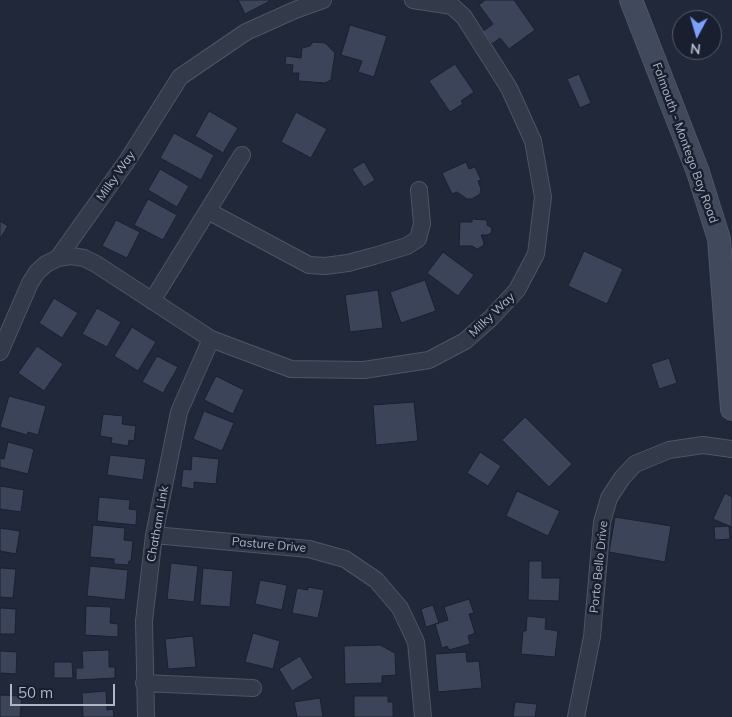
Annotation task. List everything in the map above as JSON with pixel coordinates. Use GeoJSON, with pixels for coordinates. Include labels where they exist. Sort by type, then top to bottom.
{"type":"FeatureCollection","features":[{"type":"Feature","properties":{"kind":"main road","name":"Falmouth - Montego Bay Road"},"geometry":{"type":"LineString","coordinates":[[632,0],[698,172],[719,239],[732,409]]}},
{"type":"Feature","properties":{"kind":"street","name":"Milky Way"},"geometry":{"type":"LineString","coordinates":[[58,258],[127,161],[180,77],[246,32],[295,10],[323,0]]}},
{"type":"Feature","properties":{"kind":"street","name":"Milky Way"},"geometry":{"type":"LineString","coordinates":[[0,352],[36,272],[58,258],[71,256],[84,258],[96,264],[211,339],[291,369],[364,370],[429,360],[466,341],[518,290],[536,254],[543,197],[533,141],[509,88],[464,17],[453,3],[413,0]]}},
{"type":"Feature","properties":{"kind":"street"},"geometry":{"type":"LineString","coordinates":[[152,301],[242,155]]}},
{"type":"Feature","properties":{"kind":"street"},"geometry":{"type":"LineString","coordinates":[[208,211],[309,265],[325,266],[348,263],[374,256],[407,246],[418,239],[422,224],[419,190]]}},
{"type":"Feature","properties":{"kind":"street","name":"Chatham Link"},"geometry":{"type":"LineString","coordinates":[[146,717],[144,621],[154,535],[179,412],[211,339]]}},
{"type":"Feature","properties":{"kind":"street","name":"Porto Bello Drive"},"geometry":{"type":"LineString","coordinates":[[576,717],[592,637],[602,522],[609,498],[622,478],[635,464],[669,450],[703,446],[732,449]]}},
{"type":"Feature","properties":{"kind":"street","name":"Pasture Drive"},"geometry":{"type":"LineString","coordinates":[[154,535],[309,549],[345,559],[376,580],[400,608],[416,642],[423,717]]}},
{"type":"Feature","properties":{"kind":"street"},"geometry":{"type":"LineString","coordinates":[[144,683],[253,688]]}},
{"type":"Feature","properties":{"kind":"building"},"geometry":{"type":"Polygon","coordinates":[[[238,0],[269,0],[270,1],[245,14],[238,0]]]}},
{"type":"Feature","properties":{"kind":"building"},"geometry":{"type":"Polygon","coordinates":[[[485,0],[514,0],[535,30],[509,49],[500,38],[492,44],[482,32],[493,24],[479,5],[485,0]]]}},
{"type":"Feature","properties":{"kind":"building"},"geometry":{"type":"Polygon","coordinates":[[[350,25],[387,36],[374,77],[358,72],[362,61],[341,55],[350,25]]]}},
{"type":"Feature","properties":{"kind":"building"},"geometry":{"type":"Polygon","coordinates":[[[313,42],[325,43],[335,53],[331,80],[325,83],[298,81],[299,73],[292,73],[293,65],[285,64],[286,56],[301,58],[302,48],[310,46],[313,42]]]}},
{"type":"Feature","properties":{"kind":"building"},"geometry":{"type":"Polygon","coordinates":[[[455,64],[474,92],[461,101],[463,104],[450,112],[429,81],[455,64]]]}},
{"type":"Feature","properties":{"kind":"building"},"geometry":{"type":"Polygon","coordinates":[[[579,74],[591,103],[580,108],[567,79],[579,74]]]}},
{"type":"Feature","properties":{"kind":"building"},"geometry":{"type":"Polygon","coordinates":[[[209,111],[238,128],[223,153],[195,136],[209,111]]]}},
{"type":"Feature","properties":{"kind":"building"},"geometry":{"type":"Polygon","coordinates":[[[296,112],[327,129],[311,158],[281,142],[296,112]]]}},
{"type":"Feature","properties":{"kind":"building"},"geometry":{"type":"Polygon","coordinates":[[[174,133],[214,155],[201,180],[160,158],[174,133]]]}},
{"type":"Feature","properties":{"kind":"building"},"geometry":{"type":"Polygon","coordinates":[[[364,162],[375,180],[364,187],[352,169],[364,162]]]}},
{"type":"Feature","properties":{"kind":"building"},"geometry":{"type":"Polygon","coordinates":[[[466,162],[469,169],[475,167],[481,180],[478,181],[481,189],[480,194],[472,199],[467,199],[457,192],[452,194],[442,173],[466,162]]]}},
{"type":"Feature","properties":{"kind":"building"},"geometry":{"type":"Polygon","coordinates":[[[160,169],[189,186],[177,207],[148,190],[160,169]]]}},
{"type":"Feature","properties":{"kind":"building"},"geometry":{"type":"Polygon","coordinates":[[[148,199],[177,215],[163,240],[134,225],[148,199]]]}},
{"type":"Feature","properties":{"kind":"building"},"geometry":{"type":"Polygon","coordinates":[[[472,219],[487,220],[487,225],[492,230],[487,235],[481,235],[484,243],[483,246],[477,249],[472,246],[459,246],[460,222],[472,222],[472,219]]]}},
{"type":"Feature","properties":{"kind":"building"},"geometry":{"type":"Polygon","coordinates":[[[116,220],[140,232],[127,258],[102,246],[116,220]]]}},
{"type":"Feature","properties":{"kind":"building"},"geometry":{"type":"Polygon","coordinates":[[[0,221],[8,226],[0,239],[0,221]]]}},
{"type":"Feature","properties":{"kind":"building"},"geometry":{"type":"Polygon","coordinates":[[[584,251],[623,269],[607,304],[568,286],[584,251]]]}},
{"type":"Feature","properties":{"kind":"building"},"geometry":{"type":"Polygon","coordinates":[[[443,252],[474,275],[458,296],[427,273],[443,252]]]}},
{"type":"Feature","properties":{"kind":"building"},"geometry":{"type":"Polygon","coordinates":[[[425,280],[436,311],[401,323],[390,292],[425,280]]]}},
{"type":"Feature","properties":{"kind":"building"},"geometry":{"type":"Polygon","coordinates":[[[378,290],[383,328],[350,332],[345,295],[378,290]]]}},
{"type":"Feature","properties":{"kind":"building"},"geometry":{"type":"Polygon","coordinates":[[[54,298],[78,313],[62,338],[39,323],[54,298]]]}},
{"type":"Feature","properties":{"kind":"building"},"geometry":{"type":"Polygon","coordinates":[[[97,308],[121,322],[107,347],[82,334],[97,308]]]}},
{"type":"Feature","properties":{"kind":"building"},"geometry":{"type":"Polygon","coordinates":[[[132,327],[156,342],[138,371],[114,356],[132,327]]]}},
{"type":"Feature","properties":{"kind":"building"},"geometry":{"type":"Polygon","coordinates":[[[37,346],[63,364],[44,391],[18,373],[37,346]]]}},
{"type":"Feature","properties":{"kind":"building"},"geometry":{"type":"Polygon","coordinates":[[[157,356],[178,367],[163,393],[142,382],[157,356]]]}},
{"type":"Feature","properties":{"kind":"building"},"geometry":{"type":"Polygon","coordinates":[[[669,358],[677,383],[659,389],[651,364],[669,358]]]}},
{"type":"Feature","properties":{"kind":"building"},"geometry":{"type":"Polygon","coordinates":[[[216,376],[244,390],[233,414],[204,400],[216,376]]]}},
{"type":"Feature","properties":{"kind":"building"},"geometry":{"type":"Polygon","coordinates":[[[9,396],[46,406],[38,435],[28,432],[27,435],[0,427],[9,396]]]}},
{"type":"Feature","properties":{"kind":"building"},"geometry":{"type":"Polygon","coordinates":[[[414,402],[418,441],[376,445],[373,405],[414,402]]]}},
{"type":"Feature","properties":{"kind":"building"},"geometry":{"type":"Polygon","coordinates":[[[204,411],[234,423],[222,451],[193,439],[204,411]]]}},
{"type":"Feature","properties":{"kind":"building"},"geometry":{"type":"Polygon","coordinates":[[[103,414],[123,416],[122,424],[136,426],[134,441],[129,440],[128,446],[111,443],[112,438],[100,436],[103,414]]]}},
{"type":"Feature","properties":{"kind":"building"},"geometry":{"type":"Polygon","coordinates":[[[525,417],[572,464],[549,487],[502,440],[525,417]]]}},
{"type":"Feature","properties":{"kind":"building"},"geometry":{"type":"Polygon","coordinates":[[[8,442],[34,449],[28,474],[0,467],[0,458],[4,459],[8,442]]]}},
{"type":"Feature","properties":{"kind":"building"},"geometry":{"type":"Polygon","coordinates":[[[480,452],[501,466],[488,486],[467,473],[480,452]]]}},
{"type":"Feature","properties":{"kind":"building"},"geometry":{"type":"Polygon","coordinates":[[[110,455],[146,459],[143,480],[107,475],[110,455]]]}},
{"type":"Feature","properties":{"kind":"building"},"geometry":{"type":"Polygon","coordinates":[[[192,456],[219,459],[216,484],[194,482],[194,489],[181,487],[183,469],[191,470],[192,456]]]}},
{"type":"Feature","properties":{"kind":"building"},"geometry":{"type":"Polygon","coordinates":[[[0,486],[24,490],[21,512],[0,509],[0,486]]]}},
{"type":"Feature","properties":{"kind":"building"},"geometry":{"type":"Polygon","coordinates":[[[517,491],[560,511],[548,536],[506,516],[517,491]]]}},
{"type":"Feature","properties":{"kind":"building"},"geometry":{"type":"Polygon","coordinates":[[[725,493],[732,497],[732,527],[713,519],[725,493]]]}},
{"type":"Feature","properties":{"kind":"building"},"geometry":{"type":"Polygon","coordinates":[[[99,497],[130,500],[129,509],[137,510],[136,525],[97,521],[99,497]]]}},
{"type":"Feature","properties":{"kind":"building"},"geometry":{"type":"Polygon","coordinates":[[[615,517],[671,526],[665,562],[609,552],[615,517]]]}},
{"type":"Feature","properties":{"kind":"building"},"geometry":{"type":"Polygon","coordinates":[[[93,525],[125,528],[124,540],[133,541],[131,561],[129,561],[128,565],[114,564],[114,559],[90,557],[93,525]]]}},
{"type":"Feature","properties":{"kind":"building"},"geometry":{"type":"Polygon","coordinates":[[[729,526],[730,539],[715,540],[714,527],[729,526]]]}},
{"type":"Feature","properties":{"kind":"building"},"geometry":{"type":"Polygon","coordinates":[[[0,528],[20,531],[16,554],[0,551],[0,528]]]}},
{"type":"Feature","properties":{"kind":"building"},"geometry":{"type":"Polygon","coordinates":[[[529,561],[542,561],[542,578],[560,578],[559,601],[528,600],[529,561]]]}},
{"type":"Feature","properties":{"kind":"building"},"geometry":{"type":"Polygon","coordinates":[[[171,563],[198,566],[194,602],[167,599],[171,563]]]}},
{"type":"Feature","properties":{"kind":"building"},"geometry":{"type":"Polygon","coordinates":[[[90,566],[128,570],[125,600],[87,596],[90,566]]]}},
{"type":"Feature","properties":{"kind":"building"},"geometry":{"type":"Polygon","coordinates":[[[0,568],[16,569],[13,598],[0,597],[0,568]]]}},
{"type":"Feature","properties":{"kind":"building"},"geometry":{"type":"Polygon","coordinates":[[[203,568],[233,571],[230,607],[200,605],[203,568]]]}},
{"type":"Feature","properties":{"kind":"building"},"geometry":{"type":"Polygon","coordinates":[[[260,580],[287,585],[282,610],[255,604],[260,580]]]}},
{"type":"Feature","properties":{"kind":"building"},"geometry":{"type":"Polygon","coordinates":[[[308,587],[324,590],[318,618],[292,613],[297,588],[308,590],[308,587]]]}},
{"type":"Feature","properties":{"kind":"building"},"geometry":{"type":"Polygon","coordinates":[[[469,599],[474,613],[469,614],[475,633],[468,636],[470,644],[449,650],[447,646],[442,648],[435,624],[448,620],[444,607],[469,599]]]}},
{"type":"Feature","properties":{"kind":"building"},"geometry":{"type":"Polygon","coordinates":[[[433,605],[439,623],[426,627],[421,609],[433,605]]]}},
{"type":"Feature","properties":{"kind":"building"},"geometry":{"type":"Polygon","coordinates":[[[86,606],[111,607],[110,623],[118,624],[118,637],[85,635],[86,606]]]}},
{"type":"Feature","properties":{"kind":"building"},"geometry":{"type":"Polygon","coordinates":[[[0,608],[16,609],[15,634],[0,634],[0,608]]]}},
{"type":"Feature","properties":{"kind":"building"},"geometry":{"type":"Polygon","coordinates":[[[527,616],[546,618],[545,629],[558,631],[555,657],[521,654],[523,631],[526,631],[527,616]]]}},
{"type":"Feature","properties":{"kind":"building"},"geometry":{"type":"Polygon","coordinates":[[[253,633],[280,641],[273,669],[245,662],[253,633]]]}},
{"type":"Feature","properties":{"kind":"building"},"geometry":{"type":"Polygon","coordinates":[[[193,636],[196,667],[168,669],[165,639],[193,636]]]}},
{"type":"Feature","properties":{"kind":"building"},"geometry":{"type":"Polygon","coordinates":[[[380,645],[395,653],[396,675],[382,676],[382,683],[345,684],[344,646],[380,645]]]}},
{"type":"Feature","properties":{"kind":"building"},"geometry":{"type":"Polygon","coordinates":[[[109,650],[109,667],[115,667],[115,678],[76,680],[76,668],[83,668],[82,651],[109,650]]]}},
{"type":"Feature","properties":{"kind":"building"},"geometry":{"type":"Polygon","coordinates":[[[0,651],[17,652],[16,674],[0,673],[0,651]]]}},
{"type":"Feature","properties":{"kind":"building"},"geometry":{"type":"Polygon","coordinates":[[[466,652],[467,662],[479,661],[482,688],[438,692],[435,654],[466,652]]]}},
{"type":"Feature","properties":{"kind":"building"},"geometry":{"type":"Polygon","coordinates":[[[300,656],[313,678],[292,691],[279,669],[300,656]]]}},
{"type":"Feature","properties":{"kind":"building"},"geometry":{"type":"Polygon","coordinates":[[[54,662],[72,662],[73,678],[54,678],[54,662]]]}},
{"type":"Feature","properties":{"kind":"building"},"geometry":{"type":"Polygon","coordinates":[[[106,691],[107,710],[113,709],[114,717],[83,717],[82,693],[106,691]]]}},
{"type":"Feature","properties":{"kind":"building"},"geometry":{"type":"Polygon","coordinates":[[[0,695],[22,696],[20,717],[0,717],[0,695]]]}},
{"type":"Feature","properties":{"kind":"building"},"geometry":{"type":"Polygon","coordinates":[[[354,696],[388,696],[388,702],[393,702],[393,717],[354,717],[354,696]]]}},
{"type":"Feature","properties":{"kind":"building"},"geometry":{"type":"Polygon","coordinates":[[[320,698],[323,717],[297,717],[294,702],[320,698]]]}},
{"type":"Feature","properties":{"kind":"building"},"geometry":{"type":"Polygon","coordinates":[[[515,702],[537,704],[535,717],[513,717],[515,702]]]}}]}
